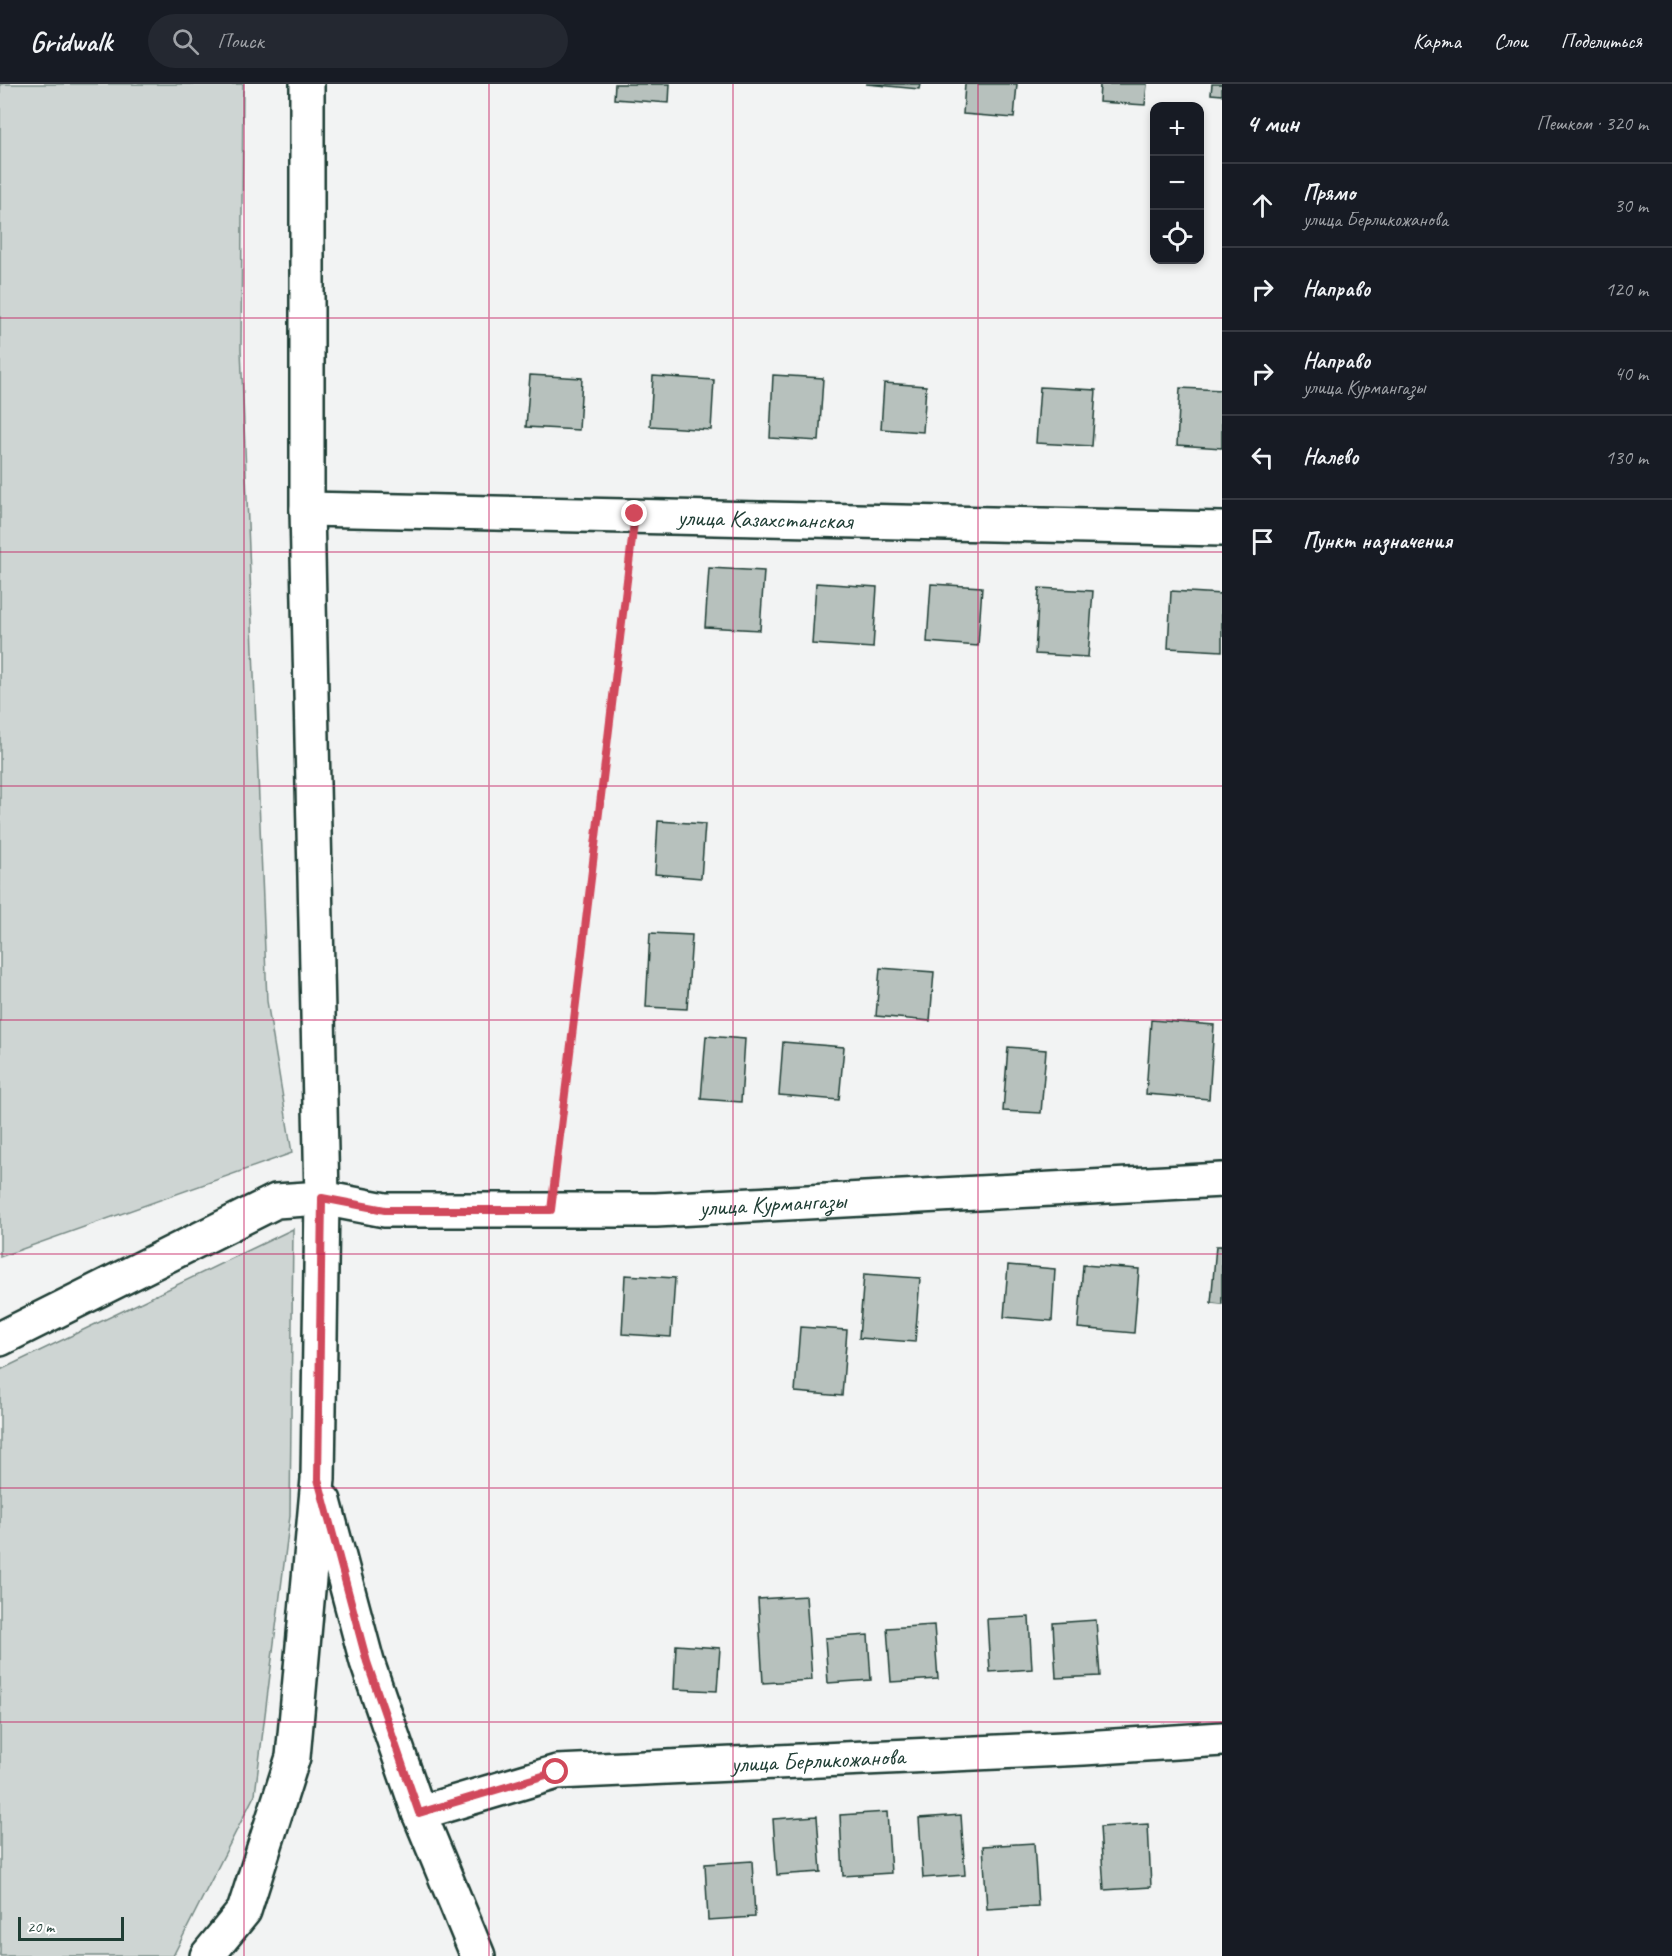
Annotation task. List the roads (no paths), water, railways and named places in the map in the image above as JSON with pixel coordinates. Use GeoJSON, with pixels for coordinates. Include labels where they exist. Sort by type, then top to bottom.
{"type":"FeatureCollection","features":[{"type":"Feature","properties":{"kind":"main road"},"geometry":{"type":"LineString","coordinates":[[207,1956],[244,1911],[293,1757],[318,1479],[322,1198],[307,509],[307,84]]}},
{"type":"Feature","properties":{"kind":"main road","name":"улица Казахстанская"},"geometry":{"type":"LineString","coordinates":[[307,509],[635,514],[1222,529]]}},
{"type":"Feature","properties":{"kind":"main road","name":"улица Курмангазы"},"geometry":{"type":"LineString","coordinates":[[0,1339],[276,1201],[322,1198],[385,1210],[656,1210],[1222,1180]]}},
{"type":"Feature","properties":{"kind":"main road"},"geometry":{"type":"LineString","coordinates":[[318,1479],[367,1662],[419,1813],[478,1956]]}},
{"type":"Feature","properties":{"kind":"main road","name":"улица Берликожанова"},"geometry":{"type":"LineString","coordinates":[[419,1813],[556,1772],[1084,1748],[1222,1739]]}}]}
